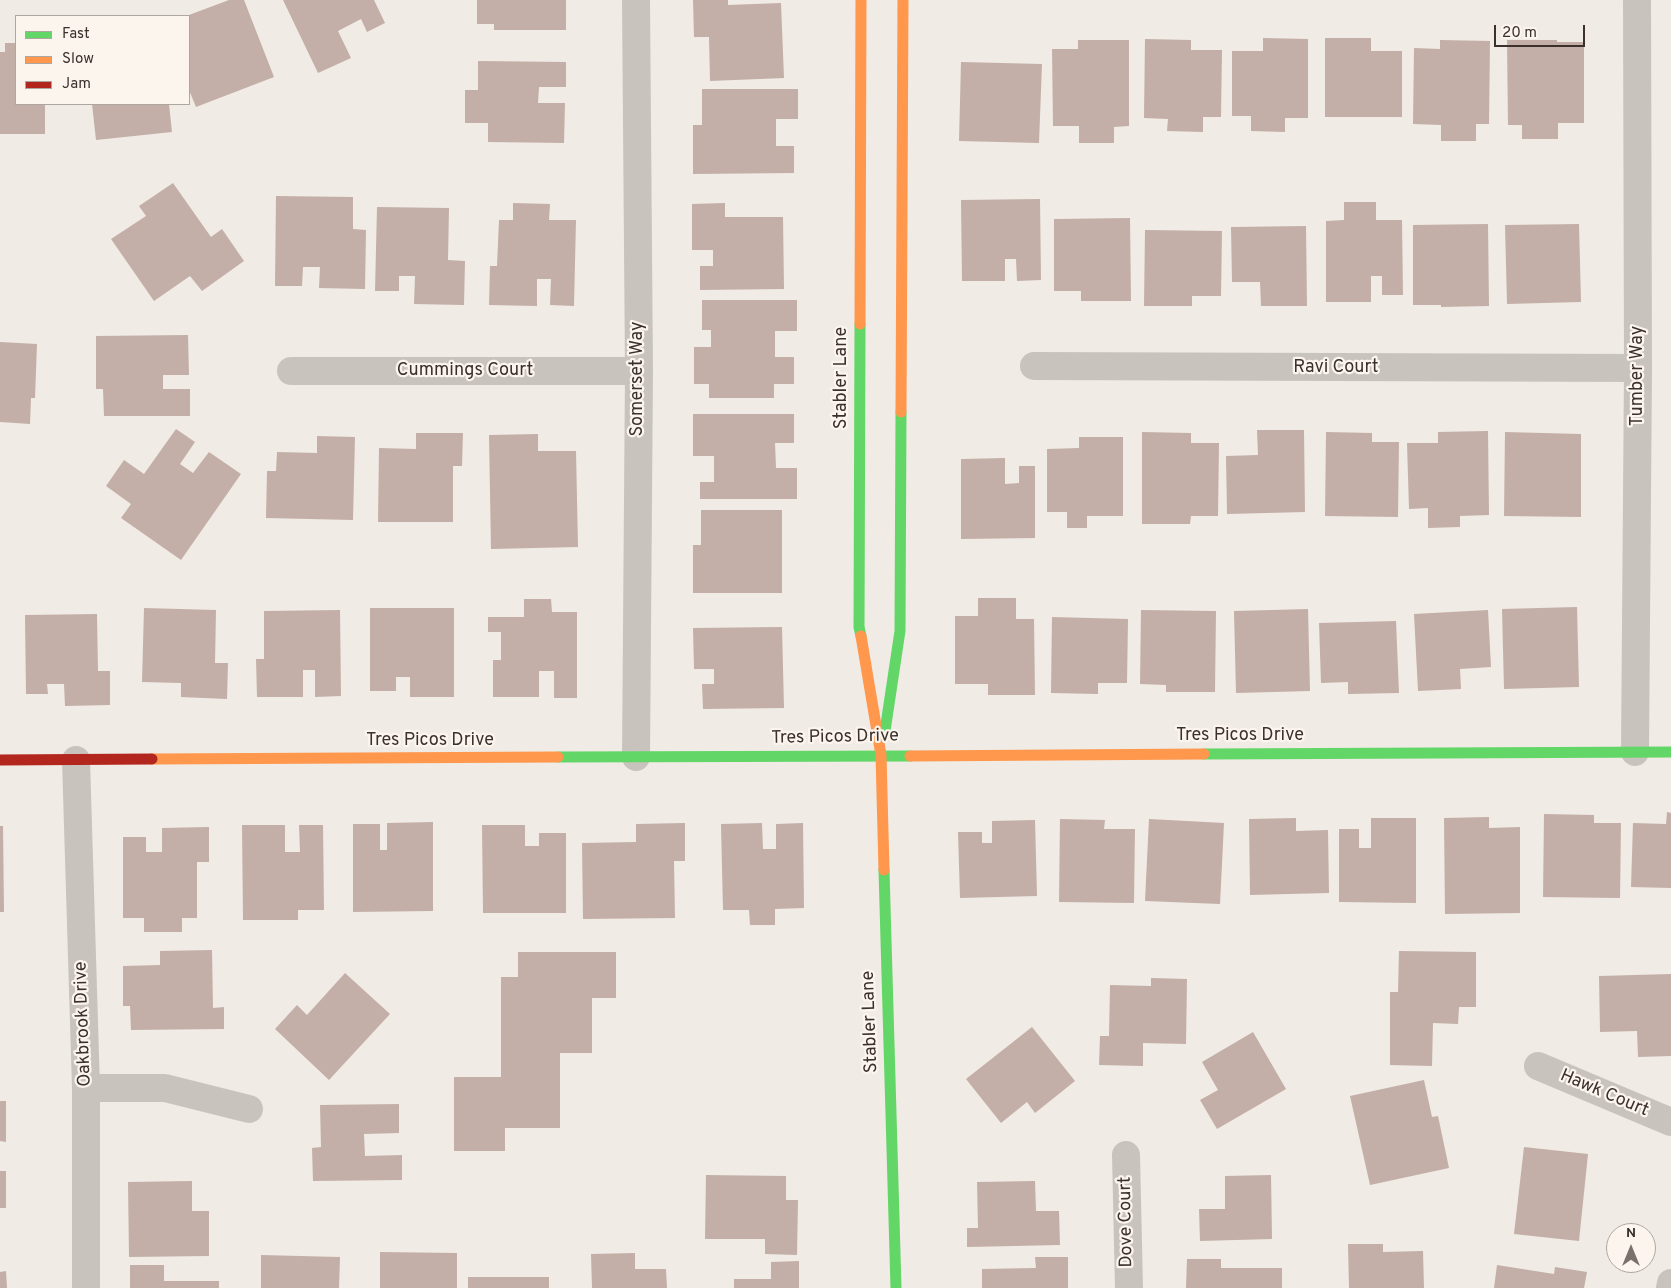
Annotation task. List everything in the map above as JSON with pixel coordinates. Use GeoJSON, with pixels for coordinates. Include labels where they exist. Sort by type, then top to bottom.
{"type":"FeatureCollection","features":[{"type":"Feature","properties":{"kind":"street","name":"Somerset Way"},"geometry":{"type":"LineString","coordinates":[[636,0],[638,371],[636,758]]}},
{"type":"Feature","properties":{"kind":"street","name":"Stabler Lane"},"geometry":{"type":"LineString","coordinates":[[861,0],[859,627],[881,755],[896,1288]]}},
{"type":"Feature","properties":{"kind":"street","name":"Stabler Lane"},"geometry":{"type":"LineString","coordinates":[[881,755],[900,631],[903,0]]}},
{"type":"Feature","properties":{"kind":"street","name":"Tumber Way"},"geometry":{"type":"LineString","coordinates":[[1635,752],[1638,368],[1637,0]]}},
{"type":"Feature","properties":{"kind":"street","name":"Ravi Court"},"geometry":{"type":"LineString","coordinates":[[1034,366],[1638,368]]}},
{"type":"Feature","properties":{"kind":"street","name":"Cummings Court"},"geometry":{"type":"LineString","coordinates":[[291,371],[638,371]]}},
{"type":"Feature","properties":{"kind":"street","name":"Tres Picos Drive"},"geometry":{"type":"LineString","coordinates":[[0,760],[1671,752]]}},
{"type":"Feature","properties":{"kind":"street","name":"Oakbrook Drive"},"geometry":{"type":"LineString","coordinates":[[76,760],[86,1088],[86,1288]]}},
{"type":"Feature","properties":{"kind":"street","name":"Hawk Court"},"geometry":{"type":"LineString","coordinates":[[1538,1066],[1671,1122]]}},
{"type":"Feature","properties":{"kind":"street"},"geometry":{"type":"LineString","coordinates":[[86,1088],[166,1088],[249,1109]]}},
{"type":"Feature","properties":{"kind":"street","name":"Dove Court"},"geometry":{"type":"LineString","coordinates":[[1126,1155],[1129,1288]]}},
{"type":"Feature","properties":{"kind":"street"},"geometry":{"type":"LineString","coordinates":[[1670,1288],[1671,1283]]}},
{"type":"Feature","properties":{"kind":"building"},"geometry":{"type":"Polygon","coordinates":[[[229,0],[244,0],[274,77],[196,107],[190,92],[189,15],[229,0]]]}},
{"type":"Feature","properties":{"kind":"building"},"geometry":{"type":"Polygon","coordinates":[[[283,0],[374,0],[385,23],[367,32],[361,19],[338,31],[351,58],[318,73],[283,0]]]}},
{"type":"Feature","properties":{"kind":"building"},"geometry":{"type":"Polygon","coordinates":[[[477,0],[566,0],[566,30],[494,30],[494,24],[477,24],[477,0]]]}},
{"type":"Feature","properties":{"kind":"building"},"geometry":{"type":"Polygon","coordinates":[[[693,0],[728,0],[728,5],[781,3],[784,78],[710,81],[709,37],[694,37],[693,0]]]}},
{"type":"Feature","properties":{"kind":"building"},"geometry":{"type":"Polygon","coordinates":[[[1263,38],[1308,39],[1308,118],[1285,118],[1285,132],[1251,131],[1251,116],[1232,116],[1232,51],[1263,51],[1263,38]]]}},
{"type":"Feature","properties":{"kind":"building"},"geometry":{"type":"Polygon","coordinates":[[[1325,38],[1371,38],[1371,51],[1402,51],[1402,117],[1325,117],[1325,38]]]}},
{"type":"Feature","properties":{"kind":"building"},"geometry":{"type":"Polygon","coordinates":[[[1145,39],[1191,40],[1191,50],[1222,50],[1221,117],[1203,117],[1203,132],[1167,131],[1168,119],[1144,118],[1145,39]]]}},
{"type":"Feature","properties":{"kind":"building"},"geometry":{"type":"Polygon","coordinates":[[[1078,40],[1129,40],[1129,126],[1114,127],[1114,143],[1079,143],[1079,126],[1053,126],[1052,49],[1078,49],[1078,40]]]}},
{"type":"Feature","properties":{"kind":"building"},"geometry":{"type":"Polygon","coordinates":[[[1440,40],[1490,41],[1489,124],[1476,124],[1476,141],[1441,141],[1441,125],[1413,124],[1414,48],[1440,49],[1440,40]]]}},
{"type":"Feature","properties":{"kind":"building"},"geometry":{"type":"Polygon","coordinates":[[[1507,40],[1584,42],[1584,123],[1558,123],[1558,139],[1522,139],[1522,125],[1508,125],[1507,40]]]}},
{"type":"Feature","properties":{"kind":"building"},"geometry":{"type":"Polygon","coordinates":[[[5,43],[15,43],[15,105],[45,105],[45,134],[0,134],[0,52],[5,52],[5,43]]]}},
{"type":"Feature","properties":{"kind":"building"},"geometry":{"type":"Polygon","coordinates":[[[478,61],[566,62],[566,87],[539,87],[538,103],[565,103],[564,143],[488,142],[488,123],[465,123],[465,90],[478,90],[478,61]]]}},
{"type":"Feature","properties":{"kind":"building"},"geometry":{"type":"Polygon","coordinates":[[[961,62],[1042,64],[1039,143],[959,141],[961,62]]]}},
{"type":"Feature","properties":{"kind":"building"},"geometry":{"type":"Polygon","coordinates":[[[702,89],[798,89],[798,119],[776,119],[776,146],[794,146],[794,173],[693,174],[693,125],[702,125],[702,89]]]}},
{"type":"Feature","properties":{"kind":"building"},"geometry":{"type":"Polygon","coordinates":[[[92,105],[169,105],[172,132],[96,140],[92,105]]]}},
{"type":"Feature","properties":{"kind":"building"},"geometry":{"type":"Polygon","coordinates":[[[173,183],[211,237],[222,229],[244,261],[202,291],[190,276],[154,301],[111,239],[146,216],[139,206],[173,183]]]}},
{"type":"Feature","properties":{"kind":"building"},"geometry":{"type":"Polygon","coordinates":[[[276,196],[353,197],[353,229],[366,230],[365,289],[319,288],[320,267],[303,267],[302,286],[275,286],[276,196]]]}},
{"type":"Feature","properties":{"kind":"building"},"geometry":{"type":"Polygon","coordinates":[[[1040,199],[1041,280],[1017,281],[1016,259],[1005,259],[1005,281],[962,281],[961,200],[1040,199]]]}},
{"type":"Feature","properties":{"kind":"building"},"geometry":{"type":"Polygon","coordinates":[[[1344,202],[1376,202],[1376,220],[1402,220],[1403,295],[1382,295],[1382,276],[1371,276],[1371,302],[1326,302],[1326,221],[1344,220],[1344,202]]]}},
{"type":"Feature","properties":{"kind":"building"},"geometry":{"type":"Polygon","coordinates":[[[513,203],[550,204],[549,220],[576,220],[574,306],[550,305],[551,279],[537,279],[537,306],[489,305],[490,266],[497,266],[499,220],[513,220],[513,203]]]}},
{"type":"Feature","properties":{"kind":"building"},"geometry":{"type":"Polygon","coordinates":[[[725,203],[725,217],[783,217],[784,289],[700,290],[700,266],[713,266],[713,250],[692,250],[692,204],[725,203]]]}},
{"type":"Feature","properties":{"kind":"building"},"geometry":{"type":"Polygon","coordinates":[[[377,207],[449,208],[448,260],[465,261],[464,305],[414,304],[415,276],[399,276],[399,291],[375,291],[377,207]]]}},
{"type":"Feature","properties":{"kind":"building"},"geometry":{"type":"Polygon","coordinates":[[[1130,218],[1131,301],[1081,301],[1081,291],[1054,291],[1054,219],[1130,218]]]}},
{"type":"Feature","properties":{"kind":"building"},"geometry":{"type":"Polygon","coordinates":[[[1488,224],[1489,306],[1441,307],[1441,305],[1413,305],[1413,225],[1488,224]]]}},
{"type":"Feature","properties":{"kind":"building"},"geometry":{"type":"Polygon","coordinates":[[[1579,224],[1581,302],[1507,304],[1505,225],[1579,224]]]}},
{"type":"Feature","properties":{"kind":"building"},"geometry":{"type":"Polygon","coordinates":[[[1306,226],[1307,306],[1261,306],[1260,282],[1232,282],[1231,227],[1306,226]]]}},
{"type":"Feature","properties":{"kind":"building"},"geometry":{"type":"Polygon","coordinates":[[[1145,230],[1222,231],[1221,296],[1192,296],[1192,306],[1144,306],[1145,230]]]}},
{"type":"Feature","properties":{"kind":"building"},"geometry":{"type":"Polygon","coordinates":[[[702,300],[797,300],[797,331],[775,331],[775,357],[794,357],[794,384],[774,384],[774,398],[709,398],[709,384],[694,384],[694,347],[711,347],[711,330],[702,330],[702,300]]]}},
{"type":"Feature","properties":{"kind":"building"},"geometry":{"type":"Polygon","coordinates":[[[188,335],[189,375],[163,375],[163,389],[190,389],[190,416],[104,416],[103,389],[96,389],[96,336],[188,335]]]}},
{"type":"Feature","properties":{"kind":"building"},"geometry":{"type":"Polygon","coordinates":[[[0,342],[37,344],[35,398],[31,398],[30,424],[0,422],[0,342]]]}},
{"type":"Feature","properties":{"kind":"building"},"geometry":{"type":"Polygon","coordinates":[[[693,414],[794,414],[794,443],[775,443],[776,468],[797,468],[797,499],[700,499],[700,482],[714,482],[714,456],[693,456],[693,414]]]}},
{"type":"Feature","properties":{"kind":"building"},"geometry":{"type":"Polygon","coordinates":[[[176,429],[195,442],[180,464],[193,473],[209,452],[241,474],[181,560],[121,518],[131,504],[106,486],[124,460],[144,474],[176,429]]]}},
{"type":"Feature","properties":{"kind":"building"},"geometry":{"type":"Polygon","coordinates":[[[1257,430],[1304,430],[1305,512],[1227,514],[1226,456],[1258,455],[1257,430]]]}},
{"type":"Feature","properties":{"kind":"building"},"geometry":{"type":"Polygon","coordinates":[[[1488,431],[1489,515],[1460,516],[1460,527],[1428,528],[1428,508],[1409,509],[1407,443],[1438,443],[1438,432],[1488,431]]]}},
{"type":"Feature","properties":{"kind":"building"},"geometry":{"type":"Polygon","coordinates":[[[1142,432],[1191,433],[1191,443],[1219,443],[1218,516],[1191,516],[1190,524],[1142,524],[1142,432]]]}},
{"type":"Feature","properties":{"kind":"building"},"geometry":{"type":"Polygon","coordinates":[[[1326,432],[1372,433],[1372,442],[1399,442],[1398,517],[1325,516],[1326,432]]]}},
{"type":"Feature","properties":{"kind":"building"},"geometry":{"type":"Polygon","coordinates":[[[1505,432],[1581,434],[1581,517],[1504,516],[1505,432]]]}},
{"type":"Feature","properties":{"kind":"building"},"geometry":{"type":"Polygon","coordinates":[[[416,433],[463,433],[462,466],[453,466],[453,522],[378,522],[379,448],[416,449],[416,433]]]}},
{"type":"Feature","properties":{"kind":"building"},"geometry":{"type":"Polygon","coordinates":[[[538,434],[538,451],[576,451],[578,547],[491,549],[489,435],[538,434]]]}},
{"type":"Feature","properties":{"kind":"building"},"geometry":{"type":"Polygon","coordinates":[[[317,436],[355,437],[353,520],[266,518],[267,471],[276,471],[277,452],[317,453],[317,436]]]}},
{"type":"Feature","properties":{"kind":"building"},"geometry":{"type":"Polygon","coordinates":[[[1079,437],[1123,437],[1123,516],[1087,516],[1087,528],[1067,528],[1067,512],[1047,512],[1047,449],[1079,448],[1079,437]]]}},
{"type":"Feature","properties":{"kind":"building"},"geometry":{"type":"Polygon","coordinates":[[[1005,458],[1005,484],[1019,483],[1019,466],[1035,466],[1035,538],[961,539],[961,459],[1005,458]]]}},
{"type":"Feature","properties":{"kind":"building"},"geometry":{"type":"Polygon","coordinates":[[[701,510],[782,510],[782,593],[693,593],[693,545],[701,545],[701,510]]]}},
{"type":"Feature","properties":{"kind":"building"},"geometry":{"type":"Polygon","coordinates":[[[978,598],[1016,598],[1016,619],[1034,619],[1035,695],[988,695],[988,684],[955,684],[955,616],[978,616],[978,598]]]}},
{"type":"Feature","properties":{"kind":"building"},"geometry":{"type":"Polygon","coordinates":[[[524,599],[551,599],[552,612],[577,612],[577,698],[554,698],[554,671],[539,671],[539,697],[493,697],[493,660],[501,660],[501,632],[488,632],[488,617],[524,617],[524,599]]]}},
{"type":"Feature","properties":{"kind":"building"},"geometry":{"type":"Polygon","coordinates":[[[1577,607],[1579,687],[1504,689],[1502,609],[1577,607]]]}},
{"type":"Feature","properties":{"kind":"building"},"geometry":{"type":"Polygon","coordinates":[[[144,608],[216,610],[215,663],[228,663],[227,699],[181,697],[181,683],[142,682],[144,608]]]}},
{"type":"Feature","properties":{"kind":"building"},"geometry":{"type":"Polygon","coordinates":[[[370,608],[454,608],[454,697],[410,697],[410,677],[396,677],[396,691],[370,691],[370,608]]]}},
{"type":"Feature","properties":{"kind":"building"},"geometry":{"type":"Polygon","coordinates":[[[1308,609],[1310,691],[1236,693],[1234,611],[1308,609]]]}},
{"type":"Feature","properties":{"kind":"building"},"geometry":{"type":"Polygon","coordinates":[[[340,610],[341,696],[315,697],[315,670],[303,670],[303,697],[257,697],[256,659],[264,659],[264,611],[340,610]]]}},
{"type":"Feature","properties":{"kind":"building"},"geometry":{"type":"Polygon","coordinates":[[[1141,610],[1216,611],[1215,692],[1166,692],[1166,685],[1140,684],[1141,610]]]}},
{"type":"Feature","properties":{"kind":"building"},"geometry":{"type":"Polygon","coordinates":[[[1488,610],[1491,667],[1460,669],[1461,689],[1418,691],[1414,614],[1488,610]]]}},
{"type":"Feature","properties":{"kind":"building"},"geometry":{"type":"Polygon","coordinates":[[[97,614],[98,671],[110,671],[110,705],[65,706],[64,684],[47,684],[48,694],[26,694],[25,615],[97,614]]]}},
{"type":"Feature","properties":{"kind":"building"},"geometry":{"type":"Polygon","coordinates":[[[1052,617],[1128,619],[1127,683],[1098,683],[1098,694],[1051,693],[1052,617]]]}},
{"type":"Feature","properties":{"kind":"building"},"geometry":{"type":"Polygon","coordinates":[[[1396,621],[1399,693],[1348,694],[1348,682],[1321,683],[1319,623],[1396,621]]]}},
{"type":"Feature","properties":{"kind":"building"},"geometry":{"type":"Polygon","coordinates":[[[782,627],[784,708],[703,709],[702,684],[714,684],[714,669],[694,669],[693,628],[782,627]]]}},
{"type":"Feature","properties":{"kind":"building"},"geometry":{"type":"Polygon","coordinates":[[[1667,812],[1671,813],[1671,888],[1631,887],[1633,823],[1666,824],[1667,812]]]}},
{"type":"Feature","properties":{"kind":"building"},"geometry":{"type":"Polygon","coordinates":[[[1544,814],[1594,815],[1594,823],[1621,823],[1620,898],[1543,897],[1544,814]]]}},
{"type":"Feature","properties":{"kind":"building"},"geometry":{"type":"Polygon","coordinates":[[[1489,817],[1489,828],[1520,827],[1520,913],[1445,914],[1444,818],[1489,817]]]}},
{"type":"Feature","properties":{"kind":"building"},"geometry":{"type":"Polygon","coordinates":[[[1296,818],[1296,831],[1328,830],[1329,893],[1250,895],[1249,819],[1296,818]]]}},
{"type":"Feature","properties":{"kind":"building"},"geometry":{"type":"Polygon","coordinates":[[[1371,818],[1416,818],[1416,903],[1339,902],[1339,829],[1359,829],[1359,848],[1371,848],[1371,818]]]}},
{"type":"Feature","properties":{"kind":"building"},"geometry":{"type":"Polygon","coordinates":[[[1060,819],[1105,820],[1104,829],[1135,829],[1134,903],[1059,902],[1060,819]]]}},
{"type":"Feature","properties":{"kind":"building"},"geometry":{"type":"Polygon","coordinates":[[[1149,819],[1224,823],[1220,904],[1145,901],[1149,819]]]}},
{"type":"Feature","properties":{"kind":"building"},"geometry":{"type":"Polygon","coordinates":[[[1035,820],[1037,896],[960,898],[958,832],[982,832],[982,843],[992,843],[992,821],[1035,820]]]}},
{"type":"Feature","properties":{"kind":"building"},"geometry":{"type":"Polygon","coordinates":[[[433,822],[433,911],[353,912],[353,824],[380,824],[380,850],[387,850],[387,823],[433,822]]]}},
{"type":"Feature","properties":{"kind":"building"},"geometry":{"type":"Polygon","coordinates":[[[685,823],[685,861],[674,861],[675,918],[583,919],[582,843],[636,842],[636,824],[685,823]]]}},
{"type":"Feature","properties":{"kind":"building"},"geometry":{"type":"Polygon","coordinates":[[[762,823],[763,849],[776,849],[776,824],[803,823],[804,908],[775,909],[775,925],[750,925],[749,910],[723,910],[721,824],[762,823]]]}},
{"type":"Feature","properties":{"kind":"building"},"geometry":{"type":"Polygon","coordinates":[[[242,825],[285,825],[285,852],[300,852],[299,825],[323,825],[324,910],[298,910],[298,920],[243,920],[242,825]]]}},
{"type":"Feature","properties":{"kind":"building"},"geometry":{"type":"Polygon","coordinates":[[[482,825],[525,825],[525,846],[539,846],[539,833],[566,833],[566,913],[483,913],[482,825]]]}},
{"type":"Feature","properties":{"kind":"building"},"geometry":{"type":"Polygon","coordinates":[[[0,826],[3,826],[4,912],[0,912],[0,826]]]}},
{"type":"Feature","properties":{"kind":"building"},"geometry":{"type":"Polygon","coordinates":[[[209,827],[209,862],[197,862],[197,918],[182,918],[182,932],[144,932],[144,918],[123,918],[123,837],[146,837],[146,852],[162,852],[162,828],[209,827]]]}},
{"type":"Feature","properties":{"kind":"building"},"geometry":{"type":"Polygon","coordinates":[[[212,950],[213,1008],[224,1007],[224,1029],[131,1030],[130,1006],[123,1006],[123,966],[160,965],[160,951],[212,950]]]}},
{"type":"Feature","properties":{"kind":"building"},"geometry":{"type":"Polygon","coordinates":[[[1399,951],[1476,952],[1476,1007],[1459,1007],[1458,1024],[1433,1023],[1432,1066],[1390,1065],[1390,992],[1398,992],[1399,951]]]}},
{"type":"Feature","properties":{"kind":"building"},"geometry":{"type":"Polygon","coordinates":[[[518,952],[616,952],[616,998],[592,998],[592,1053],[560,1053],[560,1128],[505,1128],[505,1151],[454,1151],[454,1077],[501,1077],[501,977],[518,977],[518,952]]]}},
{"type":"Feature","properties":{"kind":"building"},"geometry":{"type":"Polygon","coordinates":[[[345,973],[390,1014],[329,1080],[275,1029],[297,1005],[307,1015],[345,973]]]}},
{"type":"Feature","properties":{"kind":"building"},"geometry":{"type":"Polygon","coordinates":[[[1671,974],[1671,1056],[1638,1057],[1637,1031],[1600,1032],[1599,976],[1671,974]]]}},
{"type":"Feature","properties":{"kind":"building"},"geometry":{"type":"Polygon","coordinates":[[[1151,978],[1187,979],[1186,1044],[1143,1043],[1143,1066],[1099,1065],[1100,1036],[1109,1036],[1110,985],[1151,986],[1151,978]]]}},
{"type":"Feature","properties":{"kind":"building"},"geometry":{"type":"Polygon","coordinates":[[[1032,1027],[1075,1081],[1035,1113],[1027,1102],[1001,1123],[966,1079],[1032,1027]]]}},
{"type":"Feature","properties":{"kind":"building"},"geometry":{"type":"Polygon","coordinates":[[[1253,1032],[1286,1089],[1217,1129],[1200,1100],[1218,1090],[1202,1062],[1253,1032]]]}},
{"type":"Feature","properties":{"kind":"building"},"geometry":{"type":"Polygon","coordinates":[[[1424,1080],[1432,1117],[1438,1116],[1449,1168],[1370,1185],[1350,1096],[1424,1080]]]}},
{"type":"Feature","properties":{"kind":"building"},"geometry":{"type":"Polygon","coordinates":[[[0,1101],[6,1101],[6,1142],[0,1141],[0,1101]]]}},
{"type":"Feature","properties":{"kind":"building"},"geometry":{"type":"Polygon","coordinates":[[[399,1104],[399,1133],[364,1134],[365,1156],[402,1155],[402,1180],[313,1181],[312,1148],[321,1147],[320,1105],[399,1104]]]}},
{"type":"Feature","properties":{"kind":"building"},"geometry":{"type":"Polygon","coordinates":[[[1524,1147],[1588,1154],[1579,1241],[1514,1234],[1524,1147]]]}},
{"type":"Feature","properties":{"kind":"building"},"geometry":{"type":"Polygon","coordinates":[[[0,1171],[6,1171],[6,1208],[0,1208],[0,1171]]]}},
{"type":"Feature","properties":{"kind":"building"},"geometry":{"type":"Polygon","coordinates":[[[706,1175],[786,1176],[786,1200],[798,1200],[797,1255],[765,1254],[765,1239],[705,1239],[706,1175]]]}},
{"type":"Feature","properties":{"kind":"building"},"geometry":{"type":"Polygon","coordinates":[[[1271,1175],[1272,1239],[1200,1241],[1199,1209],[1225,1209],[1225,1176],[1271,1175]]]}},
{"type":"Feature","properties":{"kind":"building"},"geometry":{"type":"Polygon","coordinates":[[[192,1181],[192,1211],[209,1211],[209,1256],[129,1257],[128,1182],[192,1181]]]}},
{"type":"Feature","properties":{"kind":"building"},"geometry":{"type":"Polygon","coordinates":[[[1035,1181],[1036,1211],[1059,1211],[1060,1245],[967,1247],[967,1228],[978,1228],[977,1182],[1035,1181]]]}},
{"type":"Feature","properties":{"kind":"building"},"geometry":{"type":"Polygon","coordinates":[[[1348,1244],[1383,1244],[1383,1252],[1423,1251],[1424,1288],[1349,1288],[1348,1244]]]}},
{"type":"Feature","properties":{"kind":"building"},"geometry":{"type":"Polygon","coordinates":[[[380,1252],[457,1253],[457,1288],[380,1288],[380,1252]]]}},
{"type":"Feature","properties":{"kind":"building"},"geometry":{"type":"Polygon","coordinates":[[[635,1253],[635,1269],[666,1269],[667,1288],[592,1288],[591,1254],[635,1253]]]}},
{"type":"Feature","properties":{"kind":"building"},"geometry":{"type":"Polygon","coordinates":[[[261,1255],[340,1257],[339,1288],[261,1288],[261,1255]]]}},
{"type":"Feature","properties":{"kind":"building"},"geometry":{"type":"Polygon","coordinates":[[[1035,1257],[1068,1257],[1068,1288],[982,1288],[982,1269],[1036,1268],[1035,1257]]]}},
{"type":"Feature","properties":{"kind":"building"},"geometry":{"type":"Polygon","coordinates":[[[1187,1259],[1221,1259],[1221,1268],[1282,1268],[1282,1288],[1186,1288],[1187,1259]]]}},
{"type":"Feature","properties":{"kind":"building"},"geometry":{"type":"Polygon","coordinates":[[[799,1261],[799,1288],[734,1288],[734,1279],[771,1279],[771,1262],[799,1261]]]}},
{"type":"Feature","properties":{"kind":"building"},"geometry":{"type":"Polygon","coordinates":[[[130,1265],[164,1265],[164,1281],[219,1281],[219,1288],[130,1288],[130,1265]]]}},
{"type":"Feature","properties":{"kind":"building"},"geometry":{"type":"Polygon","coordinates":[[[1497,1265],[1554,1274],[1555,1267],[1587,1272],[1584,1288],[1494,1288],[1497,1265]]]}},
{"type":"Feature","properties":{"kind":"building"},"geometry":{"type":"Polygon","coordinates":[[[6,1271],[7,1288],[0,1288],[0,1272],[6,1271]]]}},
{"type":"Feature","properties":{"kind":"building"},"geometry":{"type":"Polygon","coordinates":[[[468,1277],[549,1277],[549,1288],[468,1288],[468,1277]]]}},
{"type":"Feature","properties":{"kind":"traffic: fast"},"geometry":{"type":"LineString","coordinates":[[860,324],[859,627],[861,636]]}},
{"type":"Feature","properties":{"kind":"traffic: fast"},"geometry":{"type":"LineString","coordinates":[[885,731],[900,631],[901,412]]}},
{"type":"Feature","properties":{"kind":"traffic: fast"},"geometry":{"type":"LineString","coordinates":[[1204,754],[1671,752]]}},
{"type":"Feature","properties":{"kind":"traffic: fast"},"geometry":{"type":"LineString","coordinates":[[558,757],[910,756]]}},
{"type":"Feature","properties":{"kind":"traffic: fast"},"geometry":{"type":"LineString","coordinates":[[884,870],[896,1288]]}},
{"type":"Feature","properties":{"kind":"traffic: slow"},"geometry":{"type":"LineString","coordinates":[[860,324],[861,0]]}},
{"type":"Feature","properties":{"kind":"traffic: slow"},"geometry":{"type":"LineString","coordinates":[[901,412],[903,0]]}},
{"type":"Feature","properties":{"kind":"traffic: slow"},"geometry":{"type":"LineString","coordinates":[[861,636],[881,755],[884,870]]}},
{"type":"Feature","properties":{"kind":"traffic: slow"},"geometry":{"type":"LineString","coordinates":[[910,756],[1204,754]]}},
{"type":"Feature","properties":{"kind":"traffic: slow"},"geometry":{"type":"LineString","coordinates":[[152,759],[558,757]]}},
{"type":"Feature","properties":{"kind":"traffic: jam"},"geometry":{"type":"LineString","coordinates":[[0,760],[152,759]]}}]}
